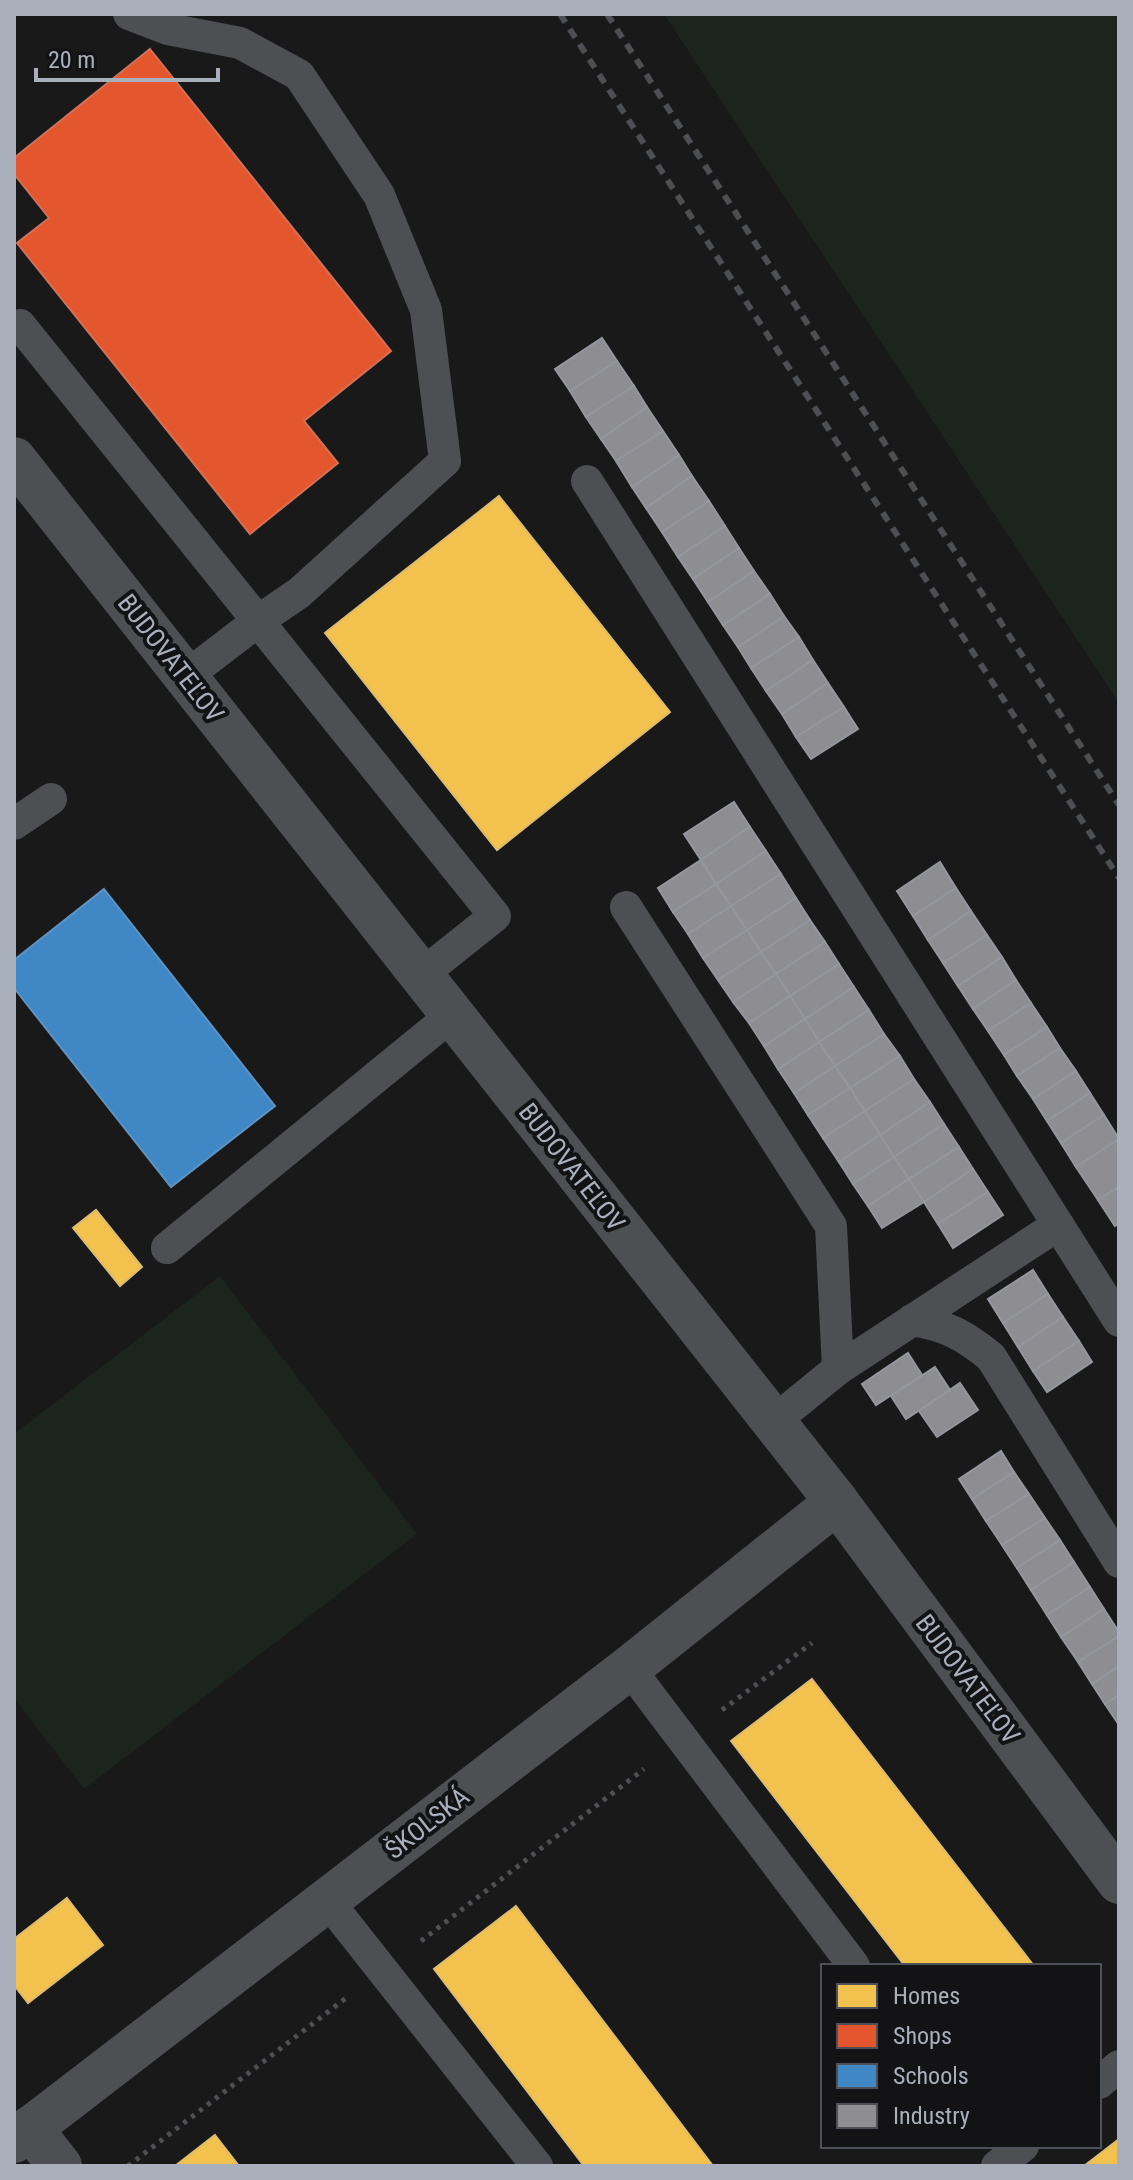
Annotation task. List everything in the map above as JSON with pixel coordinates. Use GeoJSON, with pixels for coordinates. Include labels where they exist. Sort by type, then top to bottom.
{"type":"FeatureCollection","features":[{"type":"Feature","properties":{"kind":"street","name":"BUDOVATEĽOV"},"geometry":{"type":"LineString","coordinates":[[14,459],[837,1502],[1119,1882]]}},
{"type":"Feature","properties":{"kind":"street","name":"ŠKOLSKÁ"},"geometry":{"type":"LineString","coordinates":[[22,2135],[629,1668],[837,1502]]}},
{"type":"Feature","properties":{"kind":"street"},"geometry":{"type":"LineString","coordinates":[[22,2135],[60,2166]]}},
{"type":"Feature","properties":{"kind":"lane"},"geometry":{"type":"LineString","coordinates":[[129,14],[168,29],[240,43],[299,75],[379,195],[426,310],[445,461],[299,593],[185,677]]}},
{"type":"Feature","properties":{"kind":"lane"},"geometry":{"type":"LineString","coordinates":[[14,330],[20,325],[495,916],[421,975]]}},
{"type":"Feature","properties":{"kind":"lane"},"geometry":{"type":"LineString","coordinates":[[587,481],[1119,1321]]}},
{"type":"Feature","properties":{"kind":"lane"},"geometry":{"type":"LineString","coordinates":[[14,824],[51,799]]}},
{"type":"Feature","properties":{"kind":"lane"},"geometry":{"type":"LineString","coordinates":[[626,907],[831,1226],[838,1369]]}},
{"type":"Feature","properties":{"kind":"lane"},"geometry":{"type":"LineString","coordinates":[[167,1248],[452,1015]]}},
{"type":"Feature","properties":{"kind":"lane"},"geometry":{"type":"LineString","coordinates":[[773,1422],[838,1369],[1058,1225]]}},
{"type":"Feature","properties":{"kind":"lane"},"geometry":{"type":"LineString","coordinates":[[912,1320],[935,1324],[968,1338],[991,1357],[1119,1562]]}},
{"type":"Feature","properties":{"kind":"lane"},"geometry":{"type":"LineString","coordinates":[[629,1668],[852,1964]]}},
{"type":"Feature","properties":{"kind":"lane"},"geometry":{"type":"LineString","coordinates":[[327,1900],[537,2166]]}},
{"type":"Feature","properties":{"kind":"lane"},"geometry":{"type":"LineString","coordinates":[[1101,2081],[1119,2066]]}},
{"type":"Feature","properties":{"kind":"path"},"geometry":{"type":"LineString","coordinates":[[128,2166],[812,1643]]}},
{"type":"Feature","properties":{"kind":"shaded area"},"geometry":{"type":"Polygon","coordinates":[[[664,14],[1119,14],[1119,703],[664,14]]]}},
{"type":"Feature","properties":{"kind":"shaded area"},"geometry":{"type":"Polygon","coordinates":[[[220,1276],[417,1534],[84,1789],[14,1698],[14,1434],[220,1276]]]}},
{"type":"Feature","properties":{"kind":"building: Homes"},"geometry":{"type":"Polygon","coordinates":[[[499,496],[670,712],[497,850],[325,633],[499,496]]]}},
{"type":"Feature","properties":{"kind":"building: Homes"},"geometry":{"type":"Polygon","coordinates":[[[96,1210],[142,1267],[120,1286],[73,1228],[96,1210]]]}},
{"type":"Feature","properties":{"kind":"building: Homes"},"geometry":{"type":"Polygon","coordinates":[[[812,1679],[1032,1964],[903,1964],[731,1741],[812,1679]]]}},
{"type":"Feature","properties":{"kind":"building: Homes"},"geometry":{"type":"Polygon","coordinates":[[[67,1898],[103,1945],[28,2003],[14,1985],[14,1939],[67,1898]]]}},
{"type":"Feature","properties":{"kind":"building: Homes"},"geometry":{"type":"Polygon","coordinates":[[[516,1906],[713,2166],[584,2166],[434,1969],[516,1906]]]}},
{"type":"Feature","properties":{"kind":"building: Homes"},"geometry":{"type":"Polygon","coordinates":[[[215,2135],[239,2166],[175,2166],[215,2135]]]}},
{"type":"Feature","properties":{"kind":"building: Homes"},"geometry":{"type":"Polygon","coordinates":[[[1119,2139],[1119,2166],[1084,2166],[1119,2139]]]}},
{"type":"Feature","properties":{"kind":"building: Shops"},"geometry":{"type":"Polygon","coordinates":[[[150,49],[391,351],[304,421],[338,463],[250,534],[17,243],[49,218],[14,174],[14,158],[150,49]]]}},
{"type":"Feature","properties":{"kind":"building: Schools"},"geometry":{"type":"Polygon","coordinates":[[[104,889],[275,1106],[171,1187],[14,988],[14,960],[104,889]]]}},
{"type":"Feature","properties":{"kind":"building: Industry"},"geometry":{"type":"Polygon","coordinates":[[[602,338],[617,361],[570,391],[555,369],[602,338]]]}},
{"type":"Feature","properties":{"kind":"building: Industry"},"geometry":{"type":"Polygon","coordinates":[[[617,361],[634,386],[586,417],[570,391],[617,361]]]}},
{"type":"Feature","properties":{"kind":"building: Industry"},"geometry":{"type":"Polygon","coordinates":[[[634,386],[647,407],[601,439],[586,417],[634,386]]]}},
{"type":"Feature","properties":{"kind":"building: Industry"},"geometry":{"type":"Polygon","coordinates":[[[647,407],[663,431],[616,461],[601,439],[647,407]]]}},
{"type":"Feature","properties":{"kind":"building: Industry"},"geometry":{"type":"Polygon","coordinates":[[[663,431],[679,455],[632,487],[616,461],[663,431]]]}},
{"type":"Feature","properties":{"kind":"building: Industry"},"geometry":{"type":"Polygon","coordinates":[[[679,455],[692,476],[646,508],[632,487],[679,455]]]}},
{"type":"Feature","properties":{"kind":"building: Industry"},"geometry":{"type":"Polygon","coordinates":[[[692,476],[709,501],[662,532],[646,508],[692,476]]]}},
{"type":"Feature","properties":{"kind":"building: Industry"},"geometry":{"type":"Polygon","coordinates":[[[709,501],[725,526],[678,557],[662,532],[709,501]]]}},
{"type":"Feature","properties":{"kind":"building: Industry"},"geometry":{"type":"Polygon","coordinates":[[[725,526],[739,548],[693,579],[678,557],[725,526]]]}},
{"type":"Feature","properties":{"kind":"building: Industry"},"geometry":{"type":"Polygon","coordinates":[[[739,548],[754,571],[708,602],[693,579],[739,548]]]}},
{"type":"Feature","properties":{"kind":"building: Industry"},"geometry":{"type":"Polygon","coordinates":[[[754,571],[770,594],[723,625],[708,602],[754,571]]]}},
{"type":"Feature","properties":{"kind":"building: Industry"},"geometry":{"type":"Polygon","coordinates":[[[770,594],[784,616],[738,647],[723,625],[770,594]]]}},
{"type":"Feature","properties":{"kind":"building: Industry"},"geometry":{"type":"Polygon","coordinates":[[[784,616],[799,637],[751,668],[738,647],[784,616]]]}},
{"type":"Feature","properties":{"kind":"building: Industry"},"geometry":{"type":"Polygon","coordinates":[[[799,637],[813,660],[766,691],[751,668],[799,637]]]}},
{"type":"Feature","properties":{"kind":"building: Industry"},"geometry":{"type":"Polygon","coordinates":[[[813,660],[828,683],[782,714],[766,691],[813,660]]]}},
{"type":"Feature","properties":{"kind":"building: Industry"},"geometry":{"type":"Polygon","coordinates":[[[828,683],[844,707],[796,737],[782,714],[828,683]]]}},
{"type":"Feature","properties":{"kind":"building: Industry"},"geometry":{"type":"Polygon","coordinates":[[[844,707],[858,729],[811,759],[796,737],[844,707]]]}},
{"type":"Feature","properties":{"kind":"building: Industry"},"geometry":{"type":"Polygon","coordinates":[[[734,802],[750,827],[701,860],[684,834],[734,802]]]}},
{"type":"Feature","properties":{"kind":"building: Industry"},"geometry":{"type":"Polygon","coordinates":[[[750,827],[766,851],[716,884],[701,860],[750,827]]]}},
{"type":"Feature","properties":{"kind":"building: Industry"},"geometry":{"type":"Polygon","coordinates":[[[766,851],[781,874],[731,906],[716,884],[766,851]]]}},
{"type":"Feature","properties":{"kind":"building: Industry"},"geometry":{"type":"Polygon","coordinates":[[[701,860],[716,884],[673,912],[658,888],[701,860]]]}},
{"type":"Feature","properties":{"kind":"building: Industry"},"geometry":{"type":"Polygon","coordinates":[[[940,862],[956,888],[913,916],[897,891],[940,862]]]}},
{"type":"Feature","properties":{"kind":"building: Industry"},"geometry":{"type":"Polygon","coordinates":[[[781,874],[796,898],[747,930],[731,906],[781,874]]]}},
{"type":"Feature","properties":{"kind":"building: Industry"},"geometry":{"type":"Polygon","coordinates":[[[716,884],[731,906],[688,934],[673,912],[716,884]]]}},
{"type":"Feature","properties":{"kind":"building: Industry"},"geometry":{"type":"Polygon","coordinates":[[[956,888],[971,911],[928,940],[913,916],[956,888]]]}},
{"type":"Feature","properties":{"kind":"building: Industry"},"geometry":{"type":"Polygon","coordinates":[[[796,898],[810,920],[761,952],[747,930],[796,898]]]}},
{"type":"Feature","properties":{"kind":"building: Industry"},"geometry":{"type":"Polygon","coordinates":[[[731,906],[747,930],[703,958],[688,934],[731,906]]]}},
{"type":"Feature","properties":{"kind":"building: Industry"},"geometry":{"type":"Polygon","coordinates":[[[971,911],[987,935],[943,963],[928,940],[971,911]]]}},
{"type":"Feature","properties":{"kind":"building: Industry"},"geometry":{"type":"Polygon","coordinates":[[[810,920],[825,942],[776,974],[761,952],[810,920]]]}},
{"type":"Feature","properties":{"kind":"building: Industry"},"geometry":{"type":"Polygon","coordinates":[[[747,930],[761,952],[718,980],[703,958],[747,930]]]}},
{"type":"Feature","properties":{"kind":"building: Industry"},"geometry":{"type":"Polygon","coordinates":[[[987,935],[1002,957],[958,986],[943,963],[987,935]]]}},
{"type":"Feature","properties":{"kind":"building: Industry"},"geometry":{"type":"Polygon","coordinates":[[[825,942],[839,964],[790,996],[776,974],[825,942]]]}},
{"type":"Feature","properties":{"kind":"building: Industry"},"geometry":{"type":"Polygon","coordinates":[[[761,952],[776,974],[733,1002],[718,980],[761,952]]]}},
{"type":"Feature","properties":{"kind":"building: Industry"},"geometry":{"type":"Polygon","coordinates":[[[1002,957],[1016,980],[973,1009],[958,986],[1002,957]]]}},
{"type":"Feature","properties":{"kind":"building: Industry"},"geometry":{"type":"Polygon","coordinates":[[[839,964],[854,987],[805,1019],[790,996],[839,964]]]}},
{"type":"Feature","properties":{"kind":"building: Industry"},"geometry":{"type":"Polygon","coordinates":[[[776,974],[790,996],[749,1023],[733,1002],[776,974]]]}},
{"type":"Feature","properties":{"kind":"building: Industry"},"geometry":{"type":"Polygon","coordinates":[[[1016,980],[1031,1003],[988,1031],[973,1009],[1016,980]]]}},
{"type":"Feature","properties":{"kind":"building: Industry"},"geometry":{"type":"Polygon","coordinates":[[[854,987],[869,1010],[819,1042],[805,1019],[854,987]]]}},
{"type":"Feature","properties":{"kind":"building: Industry"},"geometry":{"type":"Polygon","coordinates":[[[790,996],[805,1019],[764,1046],[749,1023],[790,996]]]}},
{"type":"Feature","properties":{"kind":"building: Industry"},"geometry":{"type":"Polygon","coordinates":[[[1031,1003],[1047,1027],[1004,1055],[988,1031],[1031,1003]]]}},
{"type":"Feature","properties":{"kind":"building: Industry"},"geometry":{"type":"Polygon","coordinates":[[[869,1010],[884,1034],[835,1066],[819,1042],[869,1010]]]}},
{"type":"Feature","properties":{"kind":"building: Industry"},"geometry":{"type":"Polygon","coordinates":[[[805,1019],[819,1042],[778,1069],[764,1046],[805,1019]]]}},
{"type":"Feature","properties":{"kind":"building: Industry"},"geometry":{"type":"Polygon","coordinates":[[[1047,1027],[1060,1048],[1017,1076],[1004,1055],[1047,1027]]]}},
{"type":"Feature","properties":{"kind":"building: Industry"},"geometry":{"type":"Polygon","coordinates":[[[884,1034],[900,1056],[850,1088],[835,1066],[884,1034]]]}},
{"type":"Feature","properties":{"kind":"building: Industry"},"geometry":{"type":"Polygon","coordinates":[[[819,1042],[835,1066],[794,1093],[778,1069],[819,1042]]]}},
{"type":"Feature","properties":{"kind":"building: Industry"},"geometry":{"type":"Polygon","coordinates":[[[1060,1048],[1076,1071],[1033,1099],[1017,1076],[1060,1048]]]}},
{"type":"Feature","properties":{"kind":"building: Industry"},"geometry":{"type":"Polygon","coordinates":[[[900,1056],[914,1079],[865,1111],[850,1088],[900,1056]]]}},
{"type":"Feature","properties":{"kind":"building: Industry"},"geometry":{"type":"Polygon","coordinates":[[[835,1066],[850,1088],[808,1115],[794,1093],[835,1066]]]}},
{"type":"Feature","properties":{"kind":"building: Industry"},"geometry":{"type":"Polygon","coordinates":[[[1076,1071],[1090,1093],[1047,1121],[1033,1099],[1076,1071]]]}},
{"type":"Feature","properties":{"kind":"building: Industry"},"geometry":{"type":"Polygon","coordinates":[[[914,1079],[930,1102],[880,1135],[865,1111],[914,1079]]]}},
{"type":"Feature","properties":{"kind":"building: Industry"},"geometry":{"type":"Polygon","coordinates":[[[850,1088],[865,1111],[823,1138],[808,1115],[850,1088]]]}},
{"type":"Feature","properties":{"kind":"building: Industry"},"geometry":{"type":"Polygon","coordinates":[[[1090,1093],[1104,1115],[1061,1143],[1047,1121],[1090,1093]]]}},
{"type":"Feature","properties":{"kind":"building: Industry"},"geometry":{"type":"Polygon","coordinates":[[[930,1102],[944,1124],[894,1157],[880,1135],[930,1102]]]}},
{"type":"Feature","properties":{"kind":"building: Industry"},"geometry":{"type":"Polygon","coordinates":[[[865,1111],[880,1135],[839,1162],[823,1138],[865,1111]]]}},
{"type":"Feature","properties":{"kind":"building: Industry"},"geometry":{"type":"Polygon","coordinates":[[[1104,1115],[1119,1139],[1076,1167],[1061,1143],[1104,1115]]]}},
{"type":"Feature","properties":{"kind":"building: Industry"},"geometry":{"type":"Polygon","coordinates":[[[944,1124],[959,1147],[909,1179],[894,1157],[944,1124]]]}},
{"type":"Feature","properties":{"kind":"building: Industry"},"geometry":{"type":"Polygon","coordinates":[[[880,1135],[894,1157],[853,1184],[839,1162],[880,1135]]]}},
{"type":"Feature","properties":{"kind":"building: Industry"},"geometry":{"type":"Polygon","coordinates":[[[1119,1139],[1119,1187],[1098,1200],[1076,1167],[1119,1139]]]}},
{"type":"Feature","properties":{"kind":"building: Industry"},"geometry":{"type":"Polygon","coordinates":[[[959,1147],[973,1169],[924,1202],[909,1179],[959,1147]]]}},
{"type":"Feature","properties":{"kind":"building: Industry"},"geometry":{"type":"Polygon","coordinates":[[[894,1157],[909,1179],[868,1206],[853,1184],[894,1157]]]}},
{"type":"Feature","properties":{"kind":"building: Industry"},"geometry":{"type":"Polygon","coordinates":[[[973,1169],[988,1192],[938,1224],[924,1202],[973,1169]]]}},
{"type":"Feature","properties":{"kind":"building: Industry"},"geometry":{"type":"Polygon","coordinates":[[[909,1179],[924,1202],[882,1228],[868,1206],[909,1179]]]}},
{"type":"Feature","properties":{"kind":"building: Industry"},"geometry":{"type":"Polygon","coordinates":[[[1119,1187],[1119,1223],[1115,1226],[1098,1200],[1119,1187]]]}},
{"type":"Feature","properties":{"kind":"building: Industry"},"geometry":{"type":"Polygon","coordinates":[[[988,1192],[1003,1215],[953,1248],[938,1224],[988,1192]]]}},
{"type":"Feature","properties":{"kind":"building: Industry"},"geometry":{"type":"Polygon","coordinates":[[[1033,1270],[1048,1294],[1003,1323],[988,1299],[1033,1270]]]}},
{"type":"Feature","properties":{"kind":"building: Industry"},"geometry":{"type":"Polygon","coordinates":[[[1048,1294],[1063,1317],[1018,1347],[1003,1323],[1048,1294]]]}},
{"type":"Feature","properties":{"kind":"building: Industry"},"geometry":{"type":"Polygon","coordinates":[[[1063,1317],[1079,1341],[1033,1371],[1018,1347],[1063,1317]]]}},
{"type":"Feature","properties":{"kind":"building: Industry"},"geometry":{"type":"Polygon","coordinates":[[[1079,1341],[1092,1362],[1047,1392],[1033,1371],[1079,1341]]]}},
{"type":"Feature","properties":{"kind":"building: Industry"},"geometry":{"type":"Polygon","coordinates":[[[908,1353],[922,1375],[876,1405],[862,1384],[908,1353]]]}},
{"type":"Feature","properties":{"kind":"building: Industry"},"geometry":{"type":"Polygon","coordinates":[[[935,1367],[950,1390],[906,1419],[891,1396],[935,1367]]]}},
{"type":"Feature","properties":{"kind":"building: Industry"},"geometry":{"type":"Polygon","coordinates":[[[960,1383],[978,1410],[937,1437],[919,1411],[960,1383]]]}},
{"type":"Feature","properties":{"kind":"building: Industry"},"geometry":{"type":"Polygon","coordinates":[[[1001,1451],[1014,1472],[972,1499],[959,1479],[1001,1451]]]}},
{"type":"Feature","properties":{"kind":"building: Industry"},"geometry":{"type":"Polygon","coordinates":[[[1014,1472],[1029,1494],[986,1521],[972,1499],[1014,1472]]]}},
{"type":"Feature","properties":{"kind":"building: Industry"},"geometry":{"type":"Polygon","coordinates":[[[1029,1494],[1045,1518],[1002,1545],[986,1521],[1029,1494]]]}},
{"type":"Feature","properties":{"kind":"building: Industry"},"geometry":{"type":"Polygon","coordinates":[[[1045,1518],[1060,1540],[1017,1568],[1002,1545],[1045,1518]]]}},
{"type":"Feature","properties":{"kind":"building: Industry"},"geometry":{"type":"Polygon","coordinates":[[[1060,1540],[1074,1562],[1031,1590],[1017,1568],[1060,1540]]]}},
{"type":"Feature","properties":{"kind":"building: Industry"},"geometry":{"type":"Polygon","coordinates":[[[1074,1562],[1090,1587],[1047,1615],[1031,1590],[1074,1562]]]}},
{"type":"Feature","properties":{"kind":"building: Industry"},"geometry":{"type":"Polygon","coordinates":[[[1090,1587],[1104,1609],[1061,1637],[1047,1615],[1090,1587]]]}},
{"type":"Feature","properties":{"kind":"building: Industry"},"geometry":{"type":"Polygon","coordinates":[[[1104,1609],[1119,1636],[1078,1662],[1061,1637],[1104,1609]]]}},
{"type":"Feature","properties":{"kind":"building: Industry"},"geometry":{"type":"Polygon","coordinates":[[[1119,1636],[1119,1666],[1092,1684],[1078,1662],[1119,1636]]]}},
{"type":"Feature","properties":{"kind":"building: Industry"},"geometry":{"type":"Polygon","coordinates":[[[1119,1666],[1119,1695],[1105,1704],[1092,1684],[1119,1666]]]}},
{"type":"Feature","properties":{"kind":"building: Industry"},"geometry":{"type":"Polygon","coordinates":[[[1119,1695],[1119,1725],[1105,1704],[1119,1695]]]}},
{"type":"Feature","properties":{"kind":"railway"},"geometry":{"type":"LineString","coordinates":[[560,14],[1119,878]]}},
{"type":"Feature","properties":{"kind":"railway"},"geometry":{"type":"LineString","coordinates":[[607,14],[1119,805]]}}]}
